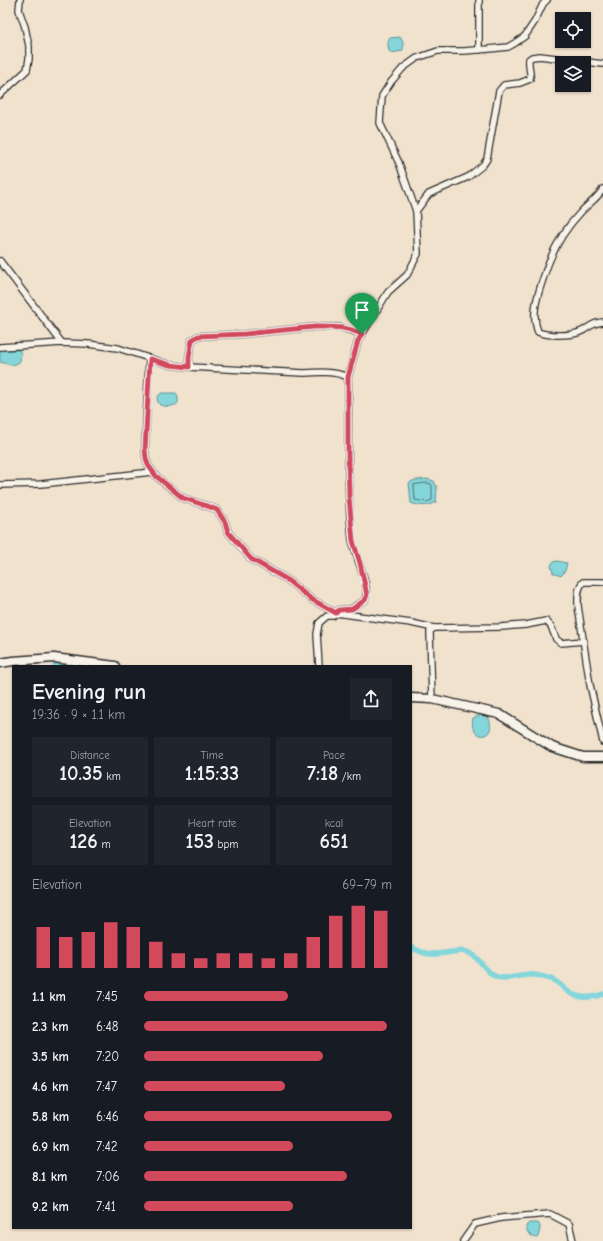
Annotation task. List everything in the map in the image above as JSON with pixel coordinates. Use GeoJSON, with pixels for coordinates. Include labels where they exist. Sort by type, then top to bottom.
{"type":"FeatureCollection","features":[{"type":"Feature","properties":{"kind":"street"},"geometry":{"type":"LineString","coordinates":[[0,95],[27,70],[29,46],[25,27],[19,10],[20,0]]}},
{"type":"Feature","properties":{"kind":"street"},"geometry":{"type":"LineString","coordinates":[[479,0],[479,50]]}},
{"type":"Feature","properties":{"kind":"street"},"geometry":{"type":"LineString","coordinates":[[319,665],[317,634],[319,624],[327,616],[333,616],[339,610],[352,609],[365,600],[367,595],[360,563],[353,541],[351,526],[349,497],[348,377],[358,341],[388,292],[407,275],[418,254],[416,211],[380,123],[382,96],[403,68],[417,58],[438,51],[464,52],[508,47],[516,43],[525,36],[535,21],[543,4],[548,0]]}},
{"type":"Feature","properties":{"kind":"street"},"geometry":{"type":"LineString","coordinates":[[416,211],[429,194],[468,177],[484,165],[487,158],[499,92],[504,85],[530,80],[531,72],[528,64],[529,59],[540,56],[603,64]]}},
{"type":"Feature","properties":{"kind":"street"},"geometry":{"type":"LineString","coordinates":[[603,189],[579,213],[555,247],[538,291],[535,304],[535,320],[538,332],[544,335],[555,336],[581,332],[594,324],[603,322]]}},
{"type":"Feature","properties":{"kind":"street"},"geometry":{"type":"LineString","coordinates":[[0,261],[62,343]]}},
{"type":"Feature","properties":{"kind":"street"},"geometry":{"type":"LineString","coordinates":[[189,367],[192,340],[198,336],[245,334],[314,327],[340,327],[362,334]]}},
{"type":"Feature","properties":{"kind":"street"},"geometry":{"type":"LineString","coordinates":[[0,347],[62,343],[88,344],[118,348],[170,365],[304,373],[318,372],[340,374],[348,377]]}},
{"type":"Feature","properties":{"kind":"street"},"geometry":{"type":"LineString","coordinates":[[150,359],[145,450],[146,458],[152,472],[183,498],[217,510],[225,522],[228,532],[251,559],[286,579],[311,599],[336,613],[411,623],[434,628],[501,627],[526,625],[546,621],[551,626],[556,639],[561,643],[584,641]]}},
{"type":"Feature","properties":{"kind":"street"},"geometry":{"type":"LineString","coordinates":[[0,485],[40,484],[152,472]]}},
{"type":"Feature","properties":{"kind":"street"},"geometry":{"type":"LineString","coordinates":[[603,582],[583,582],[579,587],[578,606],[590,685],[603,742]]}},
{"type":"Feature","properties":{"kind":"street"},"geometry":{"type":"LineString","coordinates":[[432,699],[430,631],[434,628]]}},
{"type":"Feature","properties":{"kind":"street"},"geometry":{"type":"LineString","coordinates":[[0,663],[54,658],[108,665]]}},
{"type":"Feature","properties":{"kind":"street"},"geometry":{"type":"LineString","coordinates":[[412,698],[432,699],[499,714],[552,747],[582,758],[603,757]]}},
{"type":"Feature","properties":{"kind":"street"},"geometry":{"type":"LineString","coordinates":[[463,1241],[475,1224],[501,1218],[550,1214],[569,1224],[573,1241]]}},
{"type":"Feature","properties":{"kind":"water"},"geometry":{"type":"Polygon","coordinates":[[[400,37],[403,44],[403,50],[392,53],[389,51],[388,44],[390,38],[400,37]]]}},
{"type":"Feature","properties":{"kind":"water"},"geometry":{"type":"Polygon","coordinates":[[[0,350],[19,350],[21,353],[20,361],[16,364],[0,362],[0,350]]]}},
{"type":"Feature","properties":{"kind":"water"},"geometry":{"type":"Polygon","coordinates":[[[162,393],[176,393],[178,396],[178,403],[170,406],[160,405],[157,398],[162,393]]]}},
{"type":"Feature","properties":{"kind":"water"},"geometry":{"type":"Polygon","coordinates":[[[427,479],[434,481],[437,488],[436,502],[424,506],[411,503],[409,483],[415,480],[427,479]]]}},
{"type":"Feature","properties":{"kind":"water"},"geometry":{"type":"Polygon","coordinates":[[[557,561],[567,563],[565,571],[561,576],[553,573],[551,566],[553,562],[557,561]]]}},
{"type":"Feature","properties":{"kind":"water"},"geometry":{"type":"Polygon","coordinates":[[[481,715],[486,716],[490,722],[489,732],[486,735],[478,734],[474,731],[472,726],[473,718],[481,715]]]}},
{"type":"Feature","properties":{"kind":"water"},"geometry":{"type":"Polygon","coordinates":[[[529,1223],[539,1224],[540,1229],[537,1238],[532,1237],[528,1232],[526,1226],[529,1223]]]}},
{"type":"Feature","properties":{"kind":"waterway"},"geometry":{"type":"LineString","coordinates":[[412,947],[431,954],[465,951],[475,957],[489,972],[497,977],[509,978],[537,975],[557,982],[570,993],[579,997],[594,997],[603,994]]}},
{"type":"Feature","properties":{"kind":"route"},"geometry":{"type":"LineString","coordinates":[[314,327],[340,327],[362,334],[358,341],[348,377],[348,454],[349,497],[353,541],[360,563],[367,595],[365,600],[352,609],[339,610],[336,613],[311,599],[286,579],[251,559],[228,532],[225,522],[217,510],[183,498],[152,472],[148,465],[145,450],[150,359],[170,365],[189,367],[192,340],[198,336],[245,334],[314,327]]}}]}
